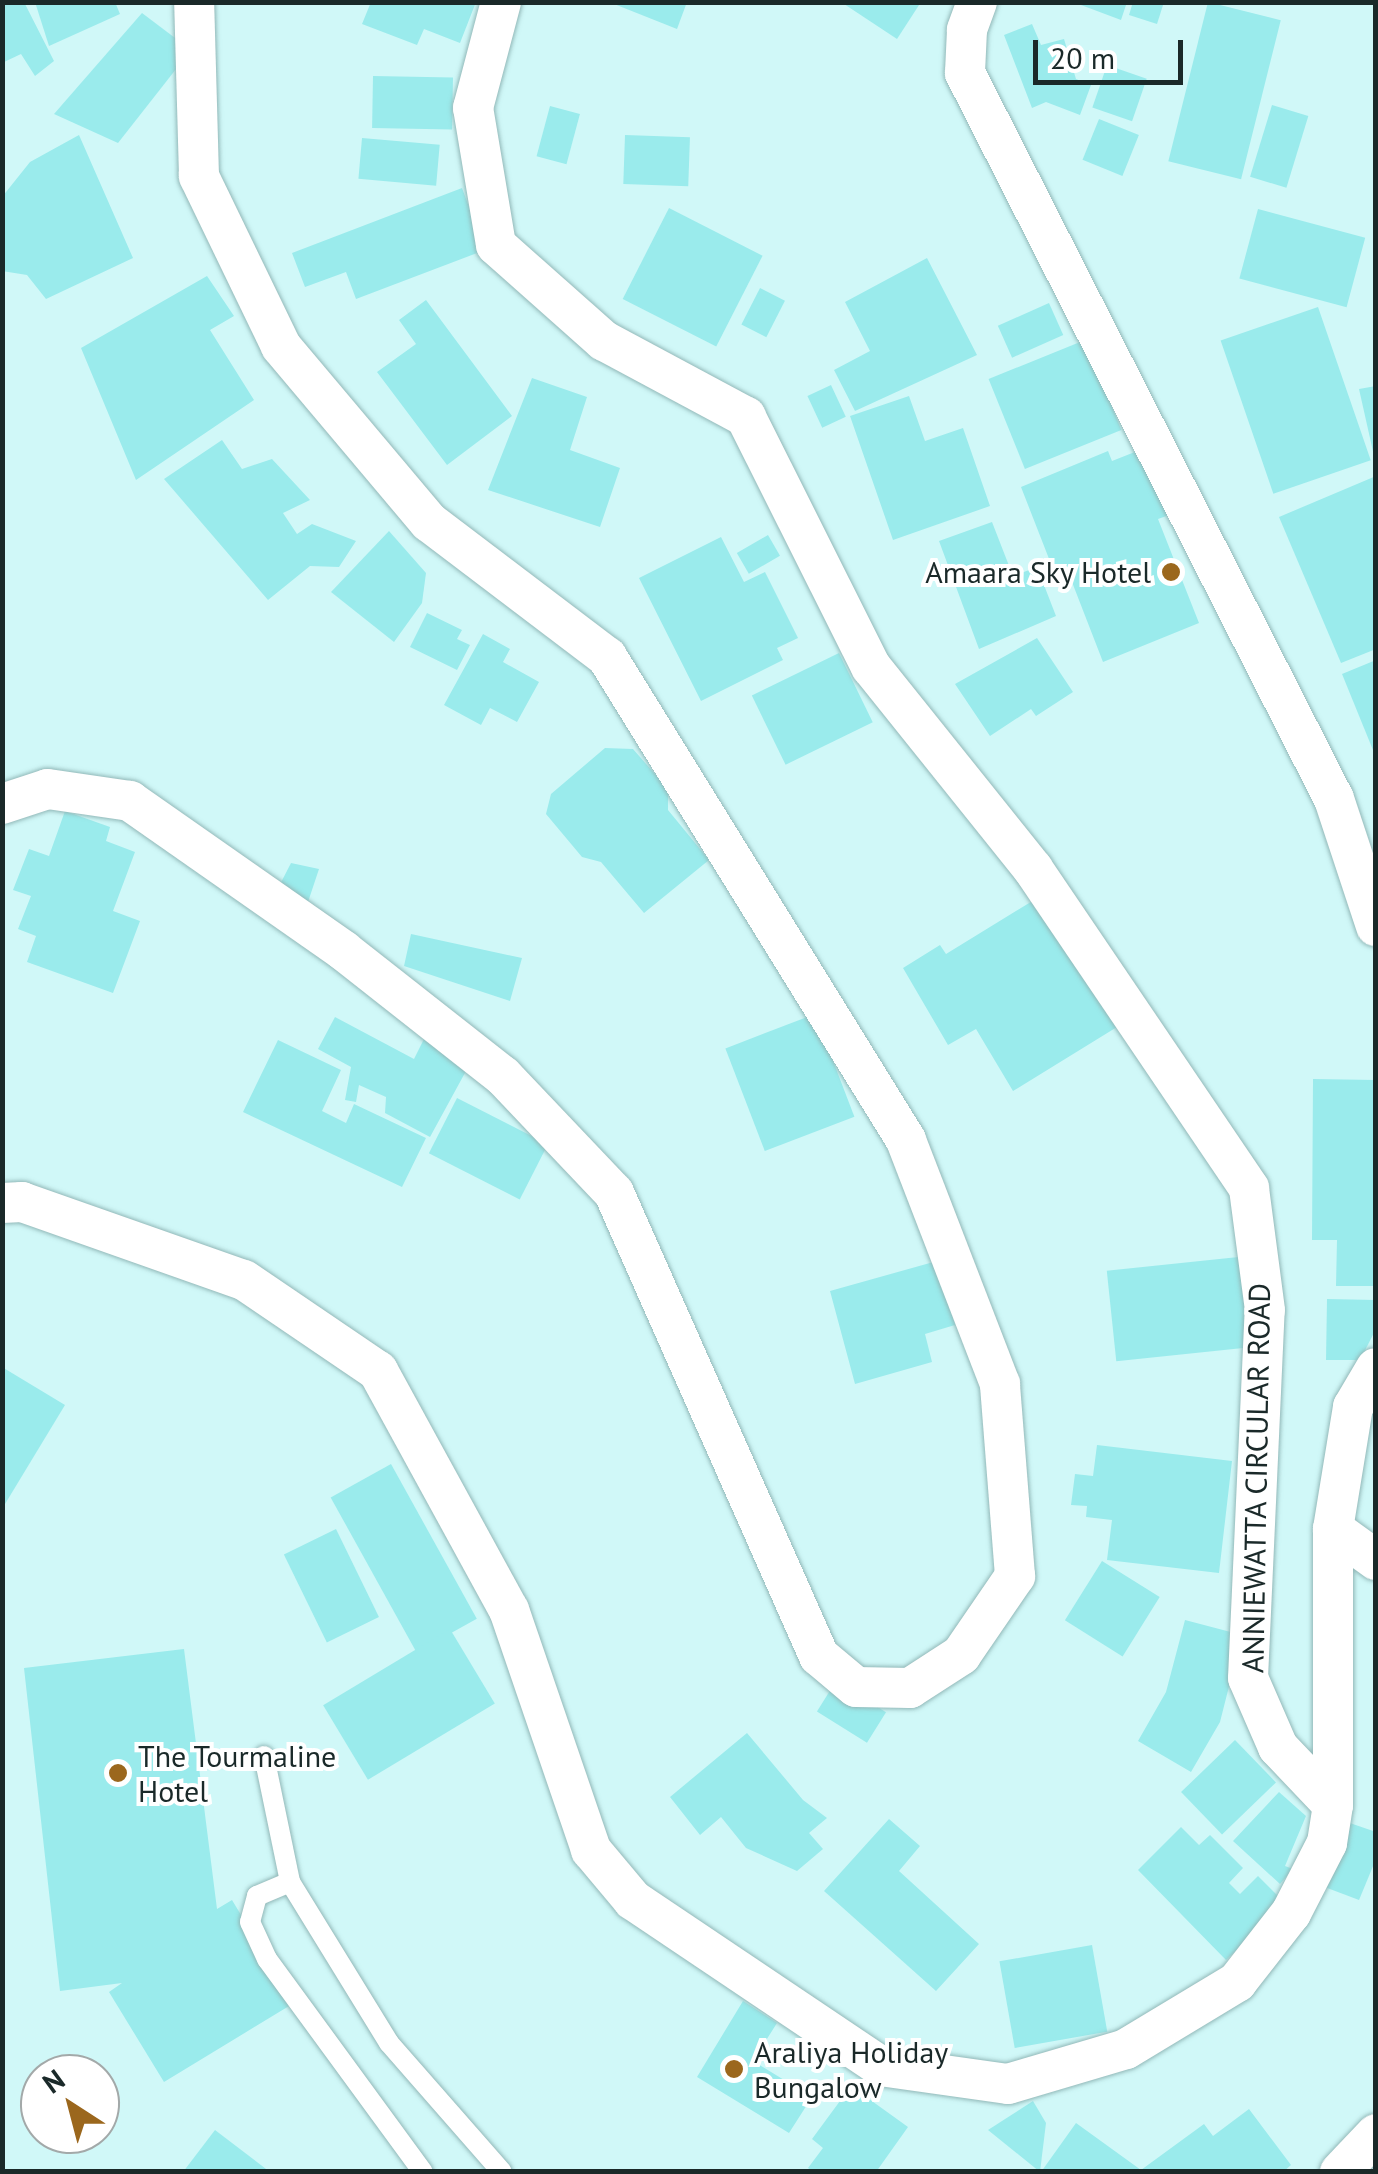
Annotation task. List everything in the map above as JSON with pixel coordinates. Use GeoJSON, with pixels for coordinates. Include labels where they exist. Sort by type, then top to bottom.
{"type":"FeatureCollection","features":[{"type":"Feature","properties":{"kind":"street"},"geometry":{"type":"LineString","coordinates":[[2,804],[48,789],[130,801],[344,951],[504,1076],[614,1192],[819,1656],[856,1687],[910,1688],[961,1655],[1015,1576],[1000,1384],[906,1140],[607,657],[429,522],[281,346],[199,176],[194,2]]}},
{"type":"Feature","properties":{"kind":"street","name":"ANNIEWATTA CIRCULAR ROAD"},"geometry":{"type":"LineString","coordinates":[[501,2],[473,108],[496,245],[604,341],[746,417],[871,667],[1034,870],[1249,1188],[1265,1310],[1248,1678],[1278,1748],[1333,1805]]}},
{"type":"Feature","properties":{"kind":"street"},"geometry":{"type":"LineString","coordinates":[[977,2],[967,30],[966,74],[1334,800],[1376,926]]}},
{"type":"Feature","properties":{"kind":"street"},"geometry":{"type":"LineString","coordinates":[[2,1203],[22,1202],[244,1280],[378,1372],[509,1610],[591,1850],[633,1900],[880,2066],[1008,2084],[1126,2048],[1237,1982],[1291,1913],[1327,1843],[1333,1805],[1333,1529],[1353,1407],[1376,1368]]}},
{"type":"Feature","properties":{"kind":"street"},"geometry":{"type":"LineString","coordinates":[[1333,1529],[1376,1560]]}},
{"type":"Feature","properties":{"kind":"street"},"geometry":{"type":"LineString","coordinates":[[1340,2172],[1376,2134]]}},
{"type":"Feature","properties":{"kind":"lane"},"geometry":{"type":"LineString","coordinates":[[264,1756],[290,1882],[389,2043],[502,2172]]}},
{"type":"Feature","properties":{"kind":"lane"},"geometry":{"type":"LineString","coordinates":[[290,1882],[257,1896],[250,1922],[267,1959],[422,2172]]}},
{"type":"Feature","properties":{"kind":"building"},"geometry":{"type":"Polygon","coordinates":[[[2,2],[24,2],[54,61],[35,76],[21,54],[2,63],[2,2]]]}},
{"type":"Feature","properties":{"kind":"building"},"geometry":{"type":"Polygon","coordinates":[[[35,2],[115,2],[120,14],[49,46],[35,2]]]}},
{"type":"Feature","properties":{"kind":"building"},"geometry":{"type":"Polygon","coordinates":[[[371,2],[476,2],[460,43],[424,29],[417,45],[362,24],[371,2]]]}},
{"type":"Feature","properties":{"kind":"building"},"geometry":{"type":"Polygon","coordinates":[[[609,2],[687,2],[677,29],[609,2]]]}},
{"type":"Feature","properties":{"kind":"building"},"geometry":{"type":"Polygon","coordinates":[[[841,2],[921,2],[897,39],[841,2]]]}},
{"type":"Feature","properties":{"kind":"building"},"geometry":{"type":"Polygon","coordinates":[[[1073,2],[1127,2],[1121,20],[1073,2]]]}},
{"type":"Feature","properties":{"kind":"building"},"geometry":{"type":"Polygon","coordinates":[[[1133,2],[1164,2],[1157,24],[1129,15],[1133,2]]]}},
{"type":"Feature","properties":{"kind":"building"},"geometry":{"type":"Polygon","coordinates":[[[1208,2],[1281,20],[1241,179],[1168,161],[1208,2]]]}},
{"type":"Feature","properties":{"kind":"building"},"geometry":{"type":"Polygon","coordinates":[[[142,13],[191,50],[118,143],[54,114],[142,13]]]}},
{"type":"Feature","properties":{"kind":"building"},"geometry":{"type":"Polygon","coordinates":[[[1032,24],[1041,45],[1064,39],[1076,79],[1091,85],[1080,115],[1046,102],[1032,108],[1004,35],[1032,24]]]}},
{"type":"Feature","properties":{"kind":"building"},"geometry":{"type":"Polygon","coordinates":[[[1107,65],[1147,79],[1132,121],[1092,108],[1107,65]]]}},
{"type":"Feature","properties":{"kind":"building"},"geometry":{"type":"Polygon","coordinates":[[[373,76],[453,77],[452,129],[372,128],[373,76]]]}},
{"type":"Feature","properties":{"kind":"building"},"geometry":{"type":"Polygon","coordinates":[[[1272,105],[1308,116],[1286,188],[1250,177],[1272,105]]]}},
{"type":"Feature","properties":{"kind":"building"},"geometry":{"type":"Polygon","coordinates":[[[550,106],[580,114],[566,164],[537,156],[550,106]]]}},
{"type":"Feature","properties":{"kind":"building"},"geometry":{"type":"Polygon","coordinates":[[[1099,119],[1139,135],[1122,176],[1083,160],[1099,119]]]}},
{"type":"Feature","properties":{"kind":"building"},"geometry":{"type":"Polygon","coordinates":[[[79,135],[133,258],[46,299],[27,275],[2,271],[2,197],[30,162],[79,135]]]}},
{"type":"Feature","properties":{"kind":"building"},"geometry":{"type":"Polygon","coordinates":[[[625,135],[690,137],[688,186],[623,184],[625,135]]]}},
{"type":"Feature","properties":{"kind":"building"},"geometry":{"type":"Polygon","coordinates":[[[362,138],[440,145],[436,186],[358,179],[362,138]]]}},
{"type":"Feature","properties":{"kind":"building"},"geometry":{"type":"Polygon","coordinates":[[[462,188],[485,250],[356,299],[346,272],[305,287],[292,253],[462,188]]]}},
{"type":"Feature","properties":{"kind":"building"},"geometry":{"type":"Polygon","coordinates":[[[669,208],[763,256],[716,347],[623,299],[669,208]]]}},
{"type":"Feature","properties":{"kind":"building"},"geometry":{"type":"Polygon","coordinates":[[[1258,209],[1365,238],[1347,307],[1239,279],[1258,209]]]}},
{"type":"Feature","properties":{"kind":"building"},"geometry":{"type":"Polygon","coordinates":[[[927,258],[977,355],[855,411],[834,370],[870,351],[845,302],[927,258]]]}},
{"type":"Feature","properties":{"kind":"building"},"geometry":{"type":"Polygon","coordinates":[[[207,276],[234,316],[210,330],[254,400],[136,480],[81,348],[207,276]]]}},
{"type":"Feature","properties":{"kind":"building"},"geometry":{"type":"Polygon","coordinates":[[[760,288],[785,301],[766,337],[741,325],[760,288]]]}},
{"type":"Feature","properties":{"kind":"building"},"geometry":{"type":"Polygon","coordinates":[[[426,300],[512,416],[447,465],[377,372],[416,344],[399,320],[426,300]]]}},
{"type":"Feature","properties":{"kind":"building"},"geometry":{"type":"Polygon","coordinates":[[[1049,303],[1063,335],[1012,358],[998,326],[1049,303]]]}},
{"type":"Feature","properties":{"kind":"building"},"geometry":{"type":"Polygon","coordinates":[[[1318,307],[1371,460],[1273,494],[1221,341],[1318,307]]]}},
{"type":"Feature","properties":{"kind":"building"},"geometry":{"type":"Polygon","coordinates":[[[1085,340],[1121,430],[1025,469],[989,379],[1085,340]]]}},
{"type":"Feature","properties":{"kind":"building"},"geometry":{"type":"Polygon","coordinates":[[[532,378],[587,397],[570,450],[620,468],[600,527],[488,490],[532,378]]]}},
{"type":"Feature","properties":{"kind":"building"},"geometry":{"type":"Polygon","coordinates":[[[831,385],[846,417],[822,428],[807,396],[831,385]]]}},
{"type":"Feature","properties":{"kind":"building"},"geometry":{"type":"Polygon","coordinates":[[[1376,386],[1376,456],[1374,456],[1359,389],[1376,386]]]}},
{"type":"Feature","properties":{"kind":"building"},"geometry":{"type":"Polygon","coordinates":[[[909,396],[925,441],[963,428],[990,506],[893,540],[850,416],[909,396]]]}},
{"type":"Feature","properties":{"kind":"building"},"geometry":{"type":"Polygon","coordinates":[[[222,440],[242,469],[272,459],[310,500],[283,513],[297,534],[312,524],[356,541],[339,567],[310,566],[268,600],[164,479],[222,440]]]}},
{"type":"Feature","properties":{"kind":"building"},"geometry":{"type":"Polygon","coordinates":[[[1145,448],[1172,514],[1158,519],[1199,623],[1103,662],[1065,564],[1053,569],[1021,487],[1108,451],[1112,461],[1145,448]]]}},
{"type":"Feature","properties":{"kind":"building"},"geometry":{"type":"Polygon","coordinates":[[[1376,476],[1376,649],[1341,663],[1279,517],[1376,476]]]}},
{"type":"Feature","properties":{"kind":"building"},"geometry":{"type":"Polygon","coordinates":[[[992,522],[1013,576],[1037,567],[1056,616],[979,649],[939,541],[992,522]]]}},
{"type":"Feature","properties":{"kind":"building"},"geometry":{"type":"Polygon","coordinates":[[[389,531],[426,573],[422,603],[394,642],[331,592],[389,531]]]}},
{"type":"Feature","properties":{"kind":"building"},"geometry":{"type":"Polygon","coordinates":[[[768,535],[780,556],[749,574],[737,553],[768,535]]]}},
{"type":"Feature","properties":{"kind":"building"},"geometry":{"type":"Polygon","coordinates":[[[721,537],[744,582],[765,572],[798,638],[777,648],[783,660],[701,701],[639,578],[721,537]]]}},
{"type":"Feature","properties":{"kind":"building"},"geometry":{"type":"Polygon","coordinates":[[[427,613],[462,630],[457,639],[470,645],[457,670],[410,647],[427,613]]]}},
{"type":"Feature","properties":{"kind":"building"},"geometry":{"type":"Polygon","coordinates":[[[483,634],[510,649],[503,662],[539,682],[517,722],[490,708],[481,725],[444,705],[483,634]]]}},
{"type":"Feature","properties":{"kind":"building"},"geometry":{"type":"Polygon","coordinates":[[[1037,638],[1073,692],[1036,716],[1031,709],[990,736],[955,684],[1037,638]]]}},
{"type":"Feature","properties":{"kind":"building"},"geometry":{"type":"Polygon","coordinates":[[[839,653],[873,722],[786,765],[752,696],[839,653]]]}},
{"type":"Feature","properties":{"kind":"building"},"geometry":{"type":"Polygon","coordinates":[[[1376,660],[1376,755],[1375,755],[1342,674],[1376,660]]]}},
{"type":"Feature","properties":{"kind":"building"},"geometry":{"type":"Polygon","coordinates":[[[605,748],[633,749],[668,789],[668,810],[709,860],[644,913],[601,862],[582,857],[546,814],[551,794],[605,748]]]}},
{"type":"Feature","properties":{"kind":"building"},"geometry":{"type":"Polygon","coordinates":[[[65,811],[110,827],[106,841],[135,852],[113,911],[140,921],[113,993],[27,962],[36,936],[18,929],[31,896],[13,890],[29,849],[49,856],[65,811]]]}},
{"type":"Feature","properties":{"kind":"building"},"geometry":{"type":"Polygon","coordinates":[[[291,863],[319,869],[307,905],[274,896],[291,863]]]}},
{"type":"Feature","properties":{"kind":"building"},"geometry":{"type":"Polygon","coordinates":[[[1039,897],[1117,1027],[1013,1091],[976,1029],[948,1045],[903,968],[940,945],[946,954],[1039,897]]]}},
{"type":"Feature","properties":{"kind":"building"},"geometry":{"type":"Polygon","coordinates":[[[411,934],[522,958],[510,1001],[404,966],[411,934]]]}},
{"type":"Feature","properties":{"kind":"building"},"geometry":{"type":"Polygon","coordinates":[[[815,1014],[854,1117],[765,1151],[725,1048],[815,1014]]]}},
{"type":"Feature","properties":{"kind":"building"},"geometry":{"type":"Polygon","coordinates":[[[335,1017],[414,1059],[426,1035],[472,1060],[430,1137],[385,1113],[386,1097],[359,1085],[356,1102],[345,1100],[351,1067],[318,1049],[335,1017]]]}},
{"type":"Feature","properties":{"kind":"building"},"geometry":{"type":"Polygon","coordinates":[[[278,1040],[341,1070],[322,1111],[346,1123],[354,1104],[426,1138],[402,1187],[243,1112],[278,1040]]]}},
{"type":"Feature","properties":{"kind":"building"},"geometry":{"type":"Polygon","coordinates":[[[1313,1079],[1376,1080],[1376,1286],[1336,1286],[1337,1240],[1312,1240],[1313,1079]]]}},
{"type":"Feature","properties":{"kind":"building"},"geometry":{"type":"Polygon","coordinates":[[[457,1098],[548,1144],[520,1200],[429,1153],[457,1098]]]}},
{"type":"Feature","properties":{"kind":"building"},"geometry":{"type":"Polygon","coordinates":[[[1248,1256],[1258,1347],[1116,1361],[1107,1271],[1248,1256]]]}},
{"type":"Feature","properties":{"kind":"building"},"geometry":{"type":"Polygon","coordinates":[[[937,1261],[955,1325],[925,1334],[932,1362],[855,1384],[830,1291],[937,1261]]]}},
{"type":"Feature","properties":{"kind":"building"},"geometry":{"type":"Polygon","coordinates":[[[1327,1299],[1376,1300],[1376,1329],[1360,1360],[1326,1360],[1327,1299]]]}},
{"type":"Feature","properties":{"kind":"building"},"geometry":{"type":"Polygon","coordinates":[[[2,1367],[65,1405],[2,1509],[2,1367]]]}},
{"type":"Feature","properties":{"kind":"building"},"geometry":{"type":"Polygon","coordinates":[[[1097,1445],[1232,1461],[1219,1573],[1107,1560],[1112,1520],[1086,1517],[1087,1506],[1071,1505],[1075,1474],[1093,1476],[1097,1445]]]}},
{"type":"Feature","properties":{"kind":"building"},"geometry":{"type":"Polygon","coordinates":[[[391,1464],[477,1619],[416,1652],[331,1497],[391,1464]]]}},
{"type":"Feature","properties":{"kind":"building"},"geometry":{"type":"Polygon","coordinates":[[[336,1529],[379,1617],[327,1643],[284,1554],[336,1529]]]}},
{"type":"Feature","properties":{"kind":"building"},"geometry":{"type":"Polygon","coordinates":[[[1102,1561],[1160,1597],[1123,1656],[1065,1620],[1102,1561]]]}},
{"type":"Feature","properties":{"kind":"building"},"geometry":{"type":"Polygon","coordinates":[[[1185,1620],[1242,1635],[1220,1722],[1191,1772],[1138,1741],[1166,1692],[1185,1620]]]}},
{"type":"Feature","properties":{"kind":"building"},"geometry":{"type":"Polygon","coordinates":[[[450,1629],[495,1704],[368,1780],[323,1705],[450,1629]]]}},
{"type":"Feature","properties":{"kind":"building","name":"The Tourmaline Hotel"},"geometry":{"type":"Polygon","coordinates":[[[184,1649],[217,1909],[232,1900],[294,2003],[164,2082],[109,1992],[122,1983],[60,1991],[24,1668],[184,1649]]]}},
{"type":"Feature","properties":{"kind":"building"},"geometry":{"type":"Polygon","coordinates":[[[836,1681],[886,1712],[867,1743],[817,1712],[836,1681]]]}},
{"type":"Feature","properties":{"kind":"building"},"geometry":{"type":"Polygon","coordinates":[[[747,1733],[803,1800],[827,1818],[809,1833],[823,1849],[797,1871],[746,1848],[721,1817],[700,1835],[670,1797],[747,1733]]]}},
{"type":"Feature","properties":{"kind":"building"},"geometry":{"type":"Polygon","coordinates":[[[1235,1740],[1276,1782],[1222,1835],[1181,1792],[1235,1740]]]}},
{"type":"Feature","properties":{"kind":"building"},"geometry":{"type":"Polygon","coordinates":[[[1279,1792],[1306,1816],[1285,1866],[1293,1869],[1280,1884],[1233,1841],[1279,1792]]]}},
{"type":"Feature","properties":{"kind":"building"},"geometry":{"type":"Polygon","coordinates":[[[889,1819],[920,1846],[899,1871],[979,1944],[936,1991],[824,1891],[889,1819]]]}},
{"type":"Feature","properties":{"kind":"building"},"geometry":{"type":"Polygon","coordinates":[[[1347,1822],[1376,1832],[1376,1859],[1359,1900],[1322,1886],[1347,1822]]]}},
{"type":"Feature","properties":{"kind":"building"},"geometry":{"type":"Polygon","coordinates":[[[1181,1827],[1199,1845],[1210,1835],[1243,1868],[1229,1883],[1240,1894],[1258,1876],[1285,1903],[1226,1960],[1138,1870],[1181,1827]]]}},
{"type":"Feature","properties":{"kind":"building"},"geometry":{"type":"Polygon","coordinates":[[[1092,1945],[1107,2032],[1015,2048],[999,1961],[1092,1945]]]}},
{"type":"Feature","properties":{"kind":"building","name":"Araliya Holiday Bungalow"},"geometry":{"type":"Polygon","coordinates":[[[743,2001],[777,2023],[753,2061],[812,2097],[789,2133],[697,2077],[743,2001]]]}},
{"type":"Feature","properties":{"kind":"building"},"geometry":{"type":"Polygon","coordinates":[[[851,2086],[908,2127],[876,2172],[813,2172],[808,2168],[823,2148],[812,2139],[851,2086]]]}},
{"type":"Feature","properties":{"kind":"building"},"geometry":{"type":"Polygon","coordinates":[[[1033,2101],[1046,2123],[1040,2172],[988,2130],[1033,2101]]]}},
{"type":"Feature","properties":{"kind":"building"},"geometry":{"type":"Polygon","coordinates":[[[1249,2109],[1291,2165],[1283,2172],[1041,2172],[1076,2123],[1141,2170],[1204,2124],[1213,2136],[1249,2109]]]}},
{"type":"Feature","properties":{"kind":"building"},"geometry":{"type":"Polygon","coordinates":[[[215,2130],[270,2172],[183,2172],[215,2130]]]}},
{"type":"Feature","properties":{"kind":"place","name":"Amaara Sky Hotel"},"geometry":{"type":"Point","coordinates":[1171,572]}},
{"type":"Feature","properties":{"kind":"place","name":"The Tourmaline Hotel"},"geometry":{"type":"Point","coordinates":[118,1773]}},
{"type":"Feature","properties":{"kind":"place","name":"Araliya Holiday Bungalow"},"geometry":{"type":"Point","coordinates":[734,2069]}}]}
